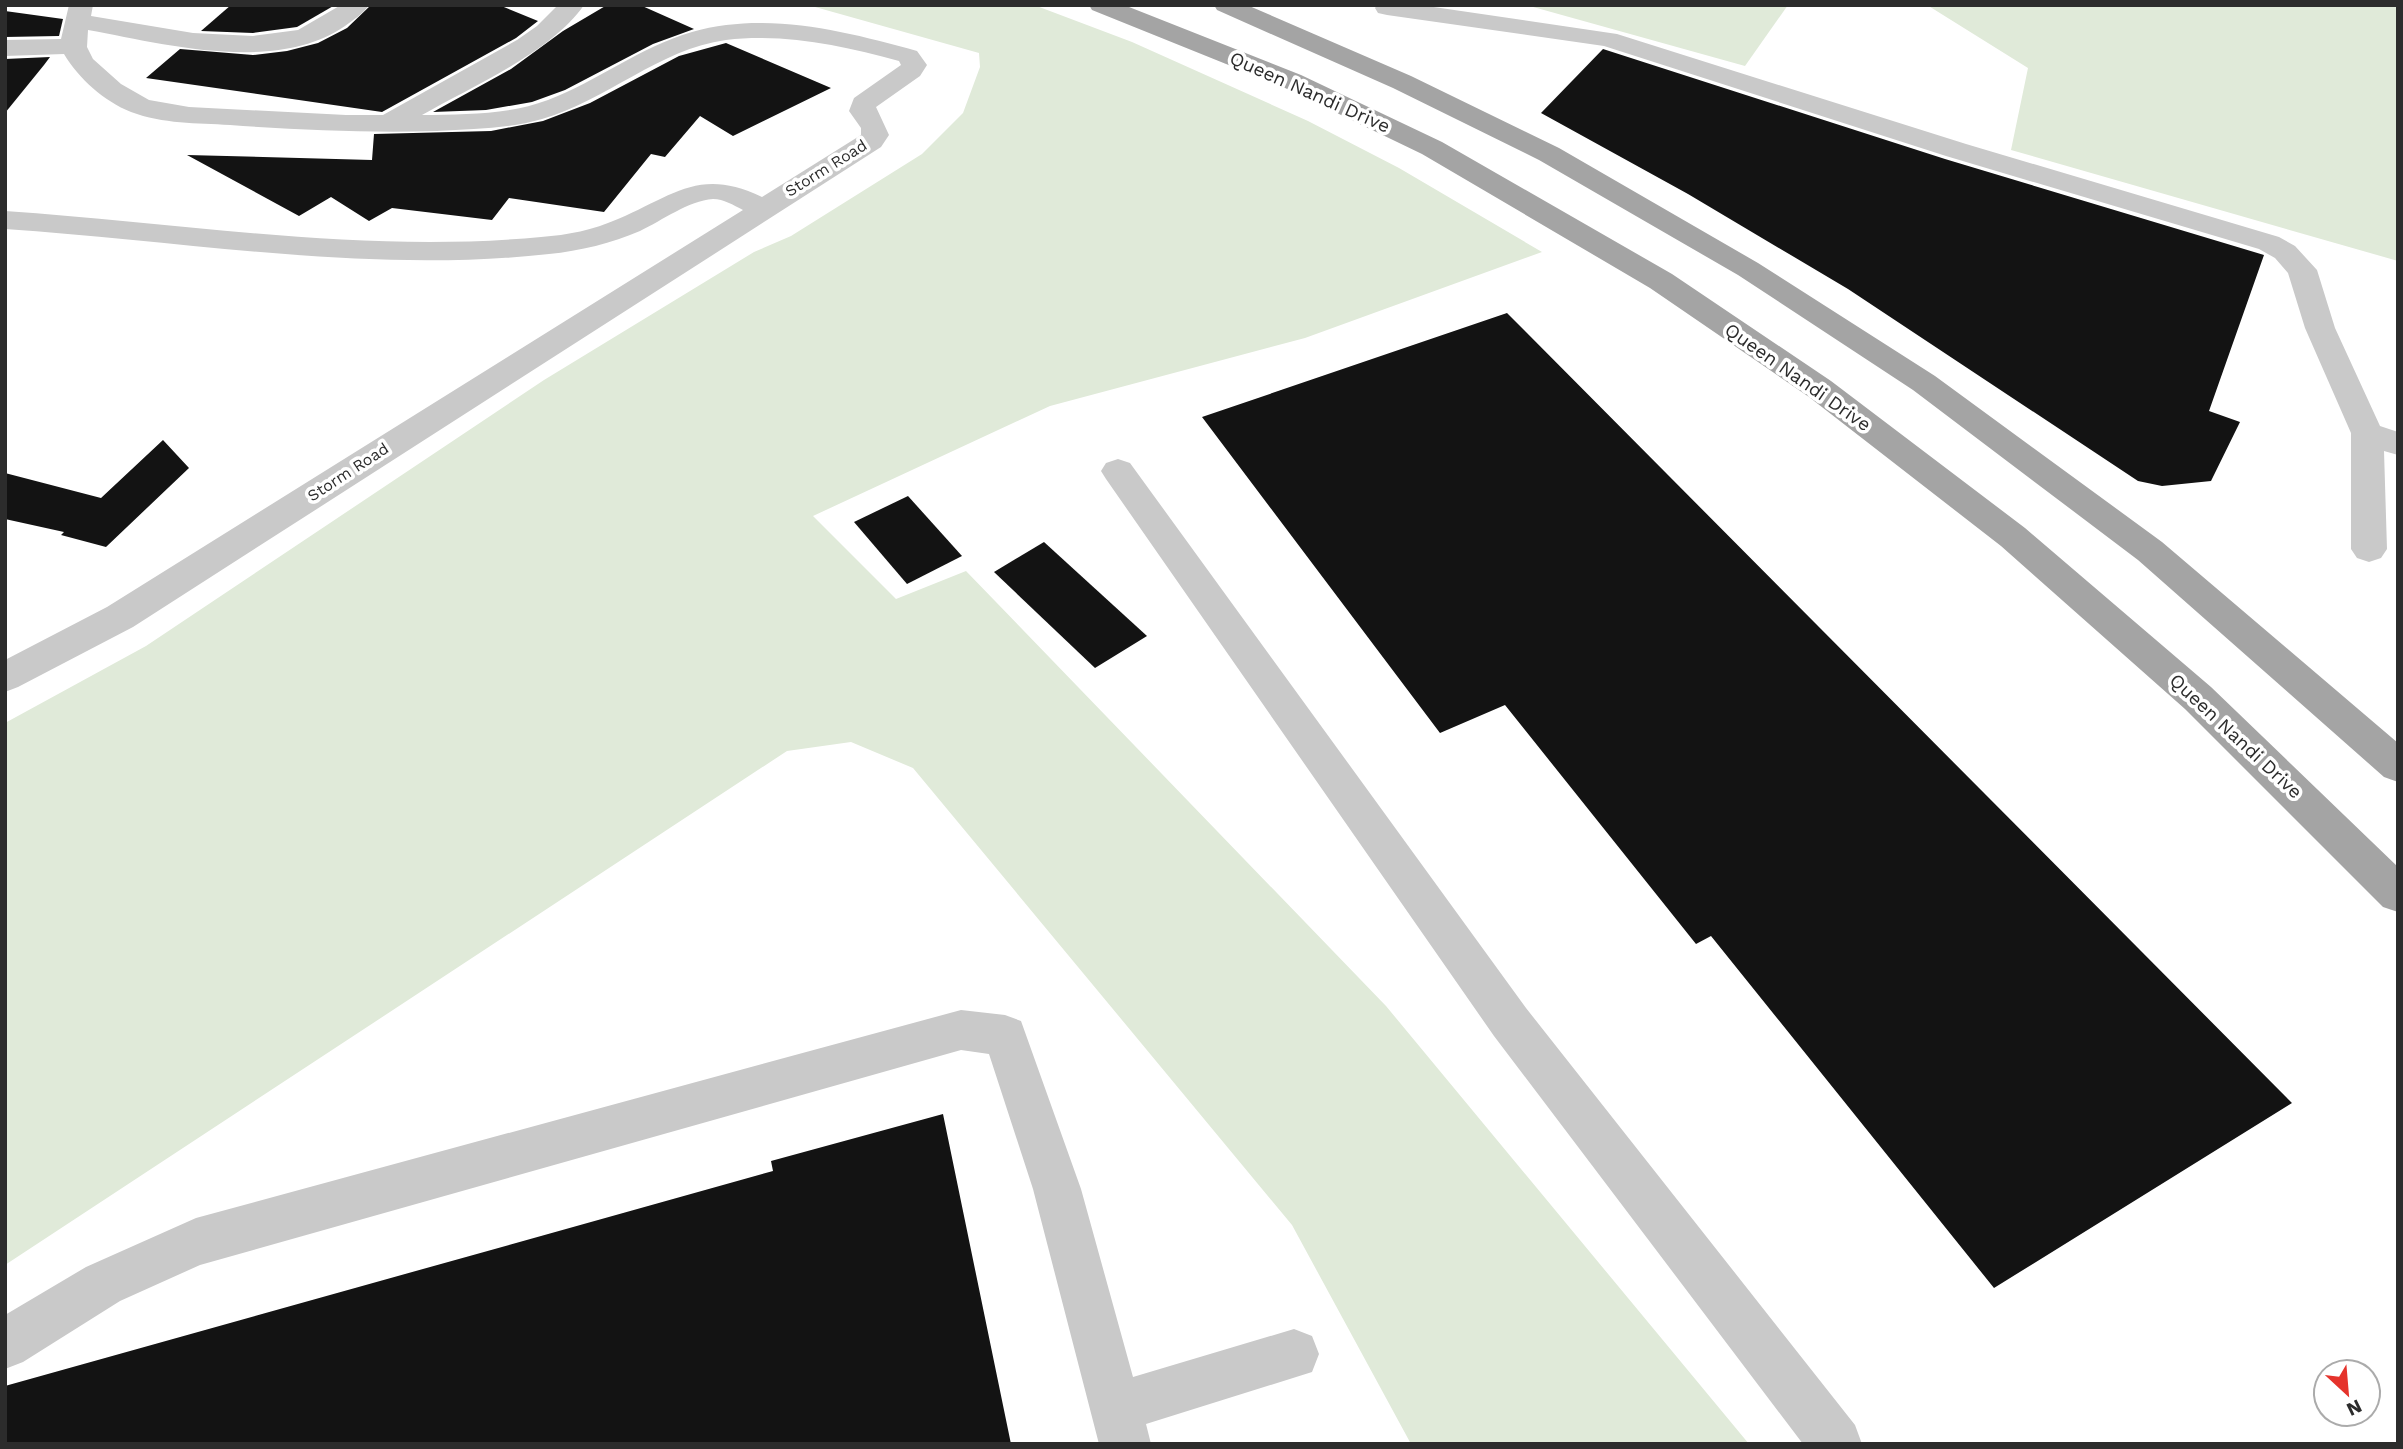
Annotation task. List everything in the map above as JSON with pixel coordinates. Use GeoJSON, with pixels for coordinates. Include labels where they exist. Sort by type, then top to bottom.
{"type":"FeatureCollection","features":[{"type":"Feature","properties":{"kind":"main road","name":"Queen Nandi Drive"},"geometry":{"type":"LineString","coordinates":[[1101,5],[1292,81],[1432,148],[1661,281],[1820,389],[2012,537],[2198,698],[2398,894]]}},
{"type":"Feature","properties":{"kind":"main road"},"geometry":{"type":"LineString","coordinates":[[1226,5],[1402,82],[1549,154],[1748,269],[1913,375],[2150,551],[2398,766]]}},
{"type":"Feature","properties":{"kind":"street"},"geometry":{"type":"LineString","coordinates":[[5,48],[78,24],[184,39],[264,45],[309,36],[357,5]]}},
{"type":"Feature","properties":{"kind":"street"},"geometry":{"type":"LineString","coordinates":[[384,125],[526,45],[546,31],[572,5]]}},
{"type":"Feature","properties":{"kind":"street"},"geometry":{"type":"LineString","coordinates":[[1387,8],[1608,40],[1943,146],[2269,243],[2285,252],[2302,271],[2319,328],[2383,438],[2369,549]]}},
{"type":"Feature","properties":{"kind":"street","name":"Storm Road"},"geometry":{"type":"LineString","coordinates":[[5,677],[120,617],[871,141],[875,135],[874,128],[862,111],[863,104],[911,71],[914,65],[912,59],[842,37],[804,32],[723,33],[668,51],[556,107],[534,114],[509,119],[384,125],[186,114],[141,106],[120,96],[86,68],[78,24]]}},
{"type":"Feature","properties":{"kind":"street"},"geometry":{"type":"LineString","coordinates":[[5,220],[80,224],[247,242],[392,252],[440,252],[584,240],[620,229],[709,191],[726,192],[762,208]]}},
{"type":"Feature","properties":{"kind":"street"},"geometry":{"type":"LineString","coordinates":[[1118,471],[1510,1022],[1836,1444]]}},
{"type":"Feature","properties":{"kind":"street"},"geometry":{"type":"LineString","coordinates":[[5,1344],[103,1284],[195,1242],[961,1030],[1004,1036],[1057,1189],[1120,1426],[1294,1354]]}},
{"type":"Feature","properties":{"kind":"green space"},"geometry":{"type":"Polygon","coordinates":[[[808,5],[1034,5],[1132,42],[1308,121],[1399,168],[1542,252],[1305,338],[1050,406],[813,516],[896,599],[966,571],[1386,1006],[1749,1444],[1411,1444],[1292,1225],[913,768],[851,742],[787,751],[5,1265],[5,723],[146,646],[544,380],[754,252],[791,236],[922,154],[963,113],[980,67],[979,53],[808,5]]]}},
{"type":"Feature","properties":{"kind":"green space"},"geometry":{"type":"Polygon","coordinates":[[[1526,5],[1788,5],[1745,66],[1526,5]]]}},
{"type":"Feature","properties":{"kind":"green space"},"geometry":{"type":"Polygon","coordinates":[[[1927,5],[2398,5],[2398,261],[2011,150],[2028,68],[1927,5]]]}},
{"type":"Feature","properties":{"kind":"building"},"geometry":{"type":"Polygon","coordinates":[[[231,5],[335,5],[297,27],[253,33],[201,31],[231,5]]]}},
{"type":"Feature","properties":{"kind":"building"},"geometry":{"type":"Polygon","coordinates":[[[371,5],[499,5],[538,21],[516,38],[382,112],[146,78],[180,49],[253,55],[287,51],[318,43],[347,28],[371,5]]]}},
{"type":"Feature","properties":{"kind":"building"},"geometry":{"type":"Polygon","coordinates":[[[607,5],[640,5],[694,29],[653,44],[565,90],[532,102],[486,110],[433,112],[511,69],[563,31],[607,5]]]}},
{"type":"Feature","properties":{"kind":"building"},"geometry":{"type":"Polygon","coordinates":[[[5,11],[63,19],[59,36],[5,37],[5,11]]]}},
{"type":"Feature","properties":{"kind":"building"},"geometry":{"type":"Polygon","coordinates":[[[726,43],[831,88],[733,136],[700,116],[665,157],[651,154],[604,212],[509,198],[492,220],[392,208],[369,221],[331,197],[299,216],[187,155],[372,160],[374,134],[491,131],[543,121],[590,103],[679,56],[726,43]]]}},
{"type":"Feature","properties":{"kind":"building"},"geometry":{"type":"Polygon","coordinates":[[[1603,49],[1945,159],[2264,255],[2209,411],[2240,422],[2211,481],[2162,486],[2138,481],[1848,289],[1688,194],[1541,113],[1603,49]]]}},
{"type":"Feature","properties":{"kind":"building"},"geometry":{"type":"Polygon","coordinates":[[[50,57],[44,65],[5,113],[5,59],[50,57]]]}},
{"type":"Feature","properties":{"kind":"building"},"geometry":{"type":"Polygon","coordinates":[[[1507,313],[2292,1103],[1994,1288],[1711,936],[1696,944],[1505,705],[1440,733],[1202,417],[1507,313]]]}},
{"type":"Feature","properties":{"kind":"building"},"geometry":{"type":"Polygon","coordinates":[[[163,440],[189,468],[106,547],[61,535],[64,532],[5,519],[5,473],[101,498],[163,440]]]}},
{"type":"Feature","properties":{"kind":"building"},"geometry":{"type":"Polygon","coordinates":[[[908,496],[962,556],[907,584],[854,522],[908,496]]]}},
{"type":"Feature","properties":{"kind":"building"},"geometry":{"type":"Polygon","coordinates":[[[1044,542],[1147,636],[1095,668],[994,572],[1044,542]]]}},
{"type":"Feature","properties":{"kind":"building"},"geometry":{"type":"Polygon","coordinates":[[[943,1114],[1011,1444],[5,1444],[5,1386],[773,1171],[771,1161],[943,1114]]]}}]}
